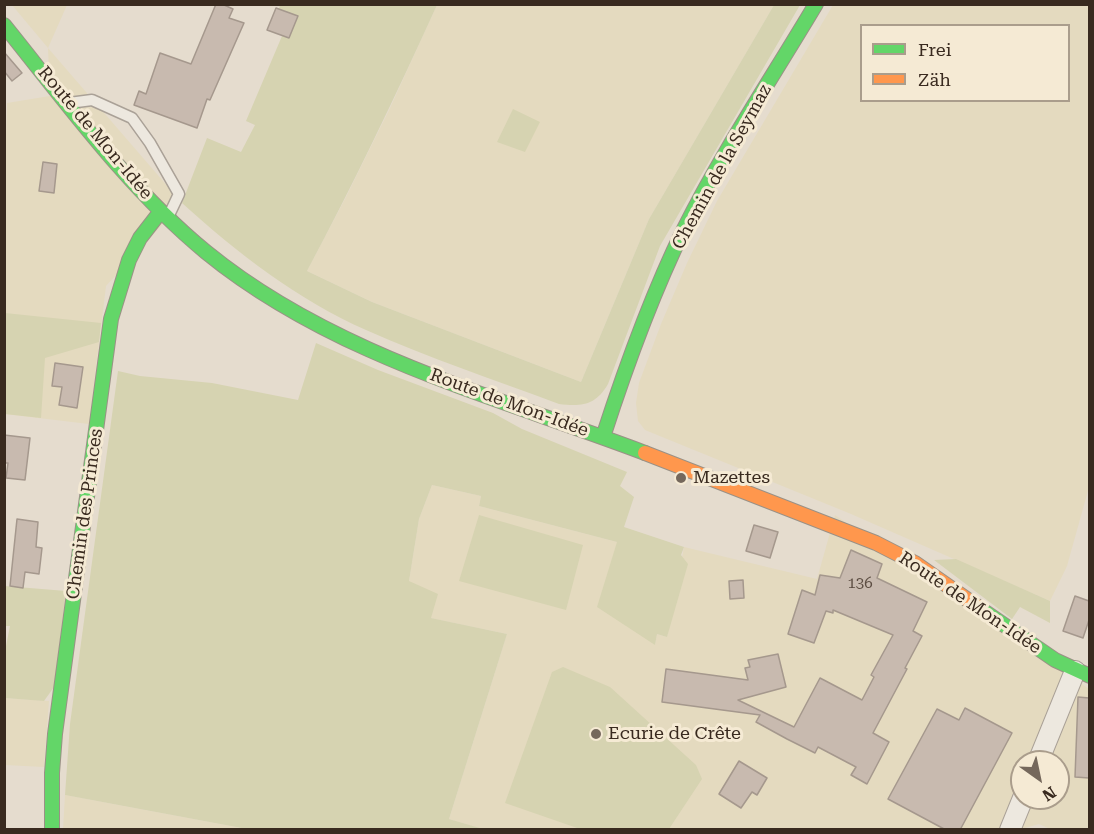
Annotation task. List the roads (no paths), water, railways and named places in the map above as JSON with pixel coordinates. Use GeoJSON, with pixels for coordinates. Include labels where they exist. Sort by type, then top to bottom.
{"type":"FeatureCollection","features":[{"type":"Feature","properties":{"kind":"street","name":"Chemin de la Seymaz"},"geometry":{"type":"LineString","coordinates":[[603,437],[647,314],[678,241],[720,164],[816,4]]}},
{"type":"Feature","properties":{"kind":"street","name":"Route de Mon-Idée"},"geometry":{"type":"LineString","coordinates":[[4,25],[132,181],[164,215],[207,254],[245,282],[303,318],[346,340],[417,370],[603,437],[826,523],[904,556],[945,582],[1046,655],[1082,674]]}},
{"type":"Feature","properties":{"kind":"street","name":"Chemin des Princes"},"geometry":{"type":"LineString","coordinates":[[52,830],[55,734],[111,319],[119,284],[138,241],[164,215]]}},
{"type":"Feature","properties":{"kind":"street"},"geometry":{"type":"LineString","coordinates":[[1044,750],[1082,674]]}},
{"type":"Feature","properties":{"kind":"street"},"geometry":{"type":"LineString","coordinates":[[1010,830],[1018,810]]}},
{"type":"Feature","properties":{"kind":"lane"},"geometry":{"type":"LineString","coordinates":[[68,104],[92,100],[132,118],[150,143],[179,194],[164,215]]}},
{"type":"Feature","properties":{"kind":"place","name":"Mazettes"},"geometry":{"type":"Point","coordinates":[681,478]}},
{"type":"Feature","properties":{"kind":"place","name":"Ecurie de Crête"},"geometry":{"type":"Point","coordinates":[596,734]}}]}
